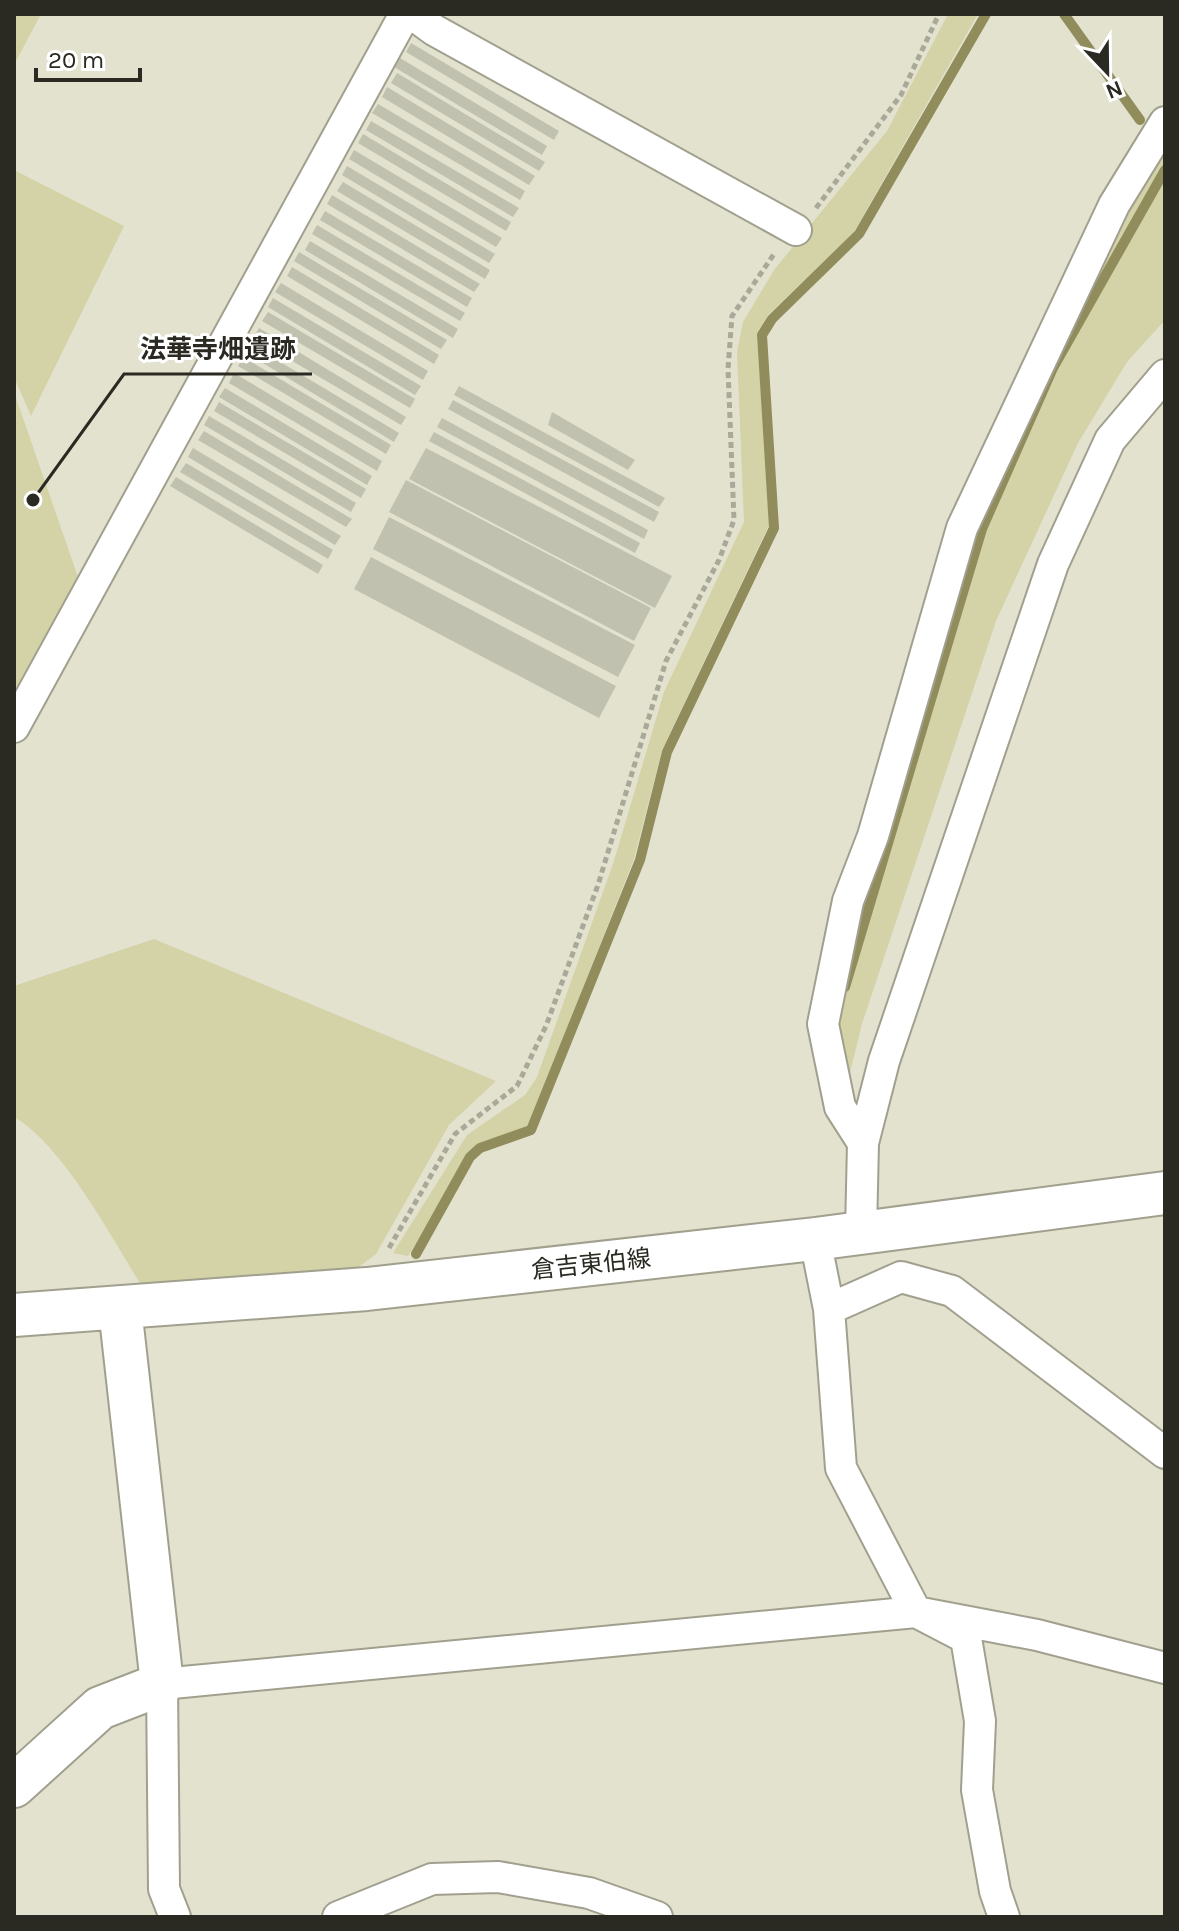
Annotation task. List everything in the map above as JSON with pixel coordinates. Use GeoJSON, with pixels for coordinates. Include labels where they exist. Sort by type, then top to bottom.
{"type":"FeatureCollection","features":[{"type":"Feature","properties":{"kind":"main road","name":"倉吉東伯線"},"geometry":{"type":"LineString","coordinates":[[14,1315],[367,1289],[815,1239],[1165,1193]]}},
{"type":"Feature","properties":{"kind":"main road"},"geometry":{"type":"LineString","coordinates":[[14,1786],[100,1708],[162,1684],[120,1308]]}},
{"type":"Feature","properties":{"kind":"street"},"geometry":{"type":"LineString","coordinates":[[14,727],[405,14]]}},
{"type":"Feature","properties":{"kind":"street"},"geometry":{"type":"LineString","coordinates":[[412,14],[434,30],[796,230]]}},
{"type":"Feature","properties":{"kind":"street"},"geometry":{"type":"LineString","coordinates":[[863,1143],[840,1107],[823,1024],[848,901],[873,836],[962,528],[1114,205],[1165,122]]}},
{"type":"Feature","properties":{"kind":"street"},"geometry":{"type":"LineString","coordinates":[[861,1232],[863,1143],[889,1047],[1053,564],[1110,440],[1165,375]]}},
{"type":"Feature","properties":{"kind":"street"},"geometry":{"type":"LineString","coordinates":[[815,1239],[829,1309],[841,1468],[916,1612],[966,1638],[980,1721],[977,1790],[995,1891],[1004,1917]]}},
{"type":"Feature","properties":{"kind":"street"},"geometry":{"type":"LineString","coordinates":[[829,1309],[901,1277],[952,1291],[1165,1453]]}},
{"type":"Feature","properties":{"kind":"street"},"geometry":{"type":"LineString","coordinates":[[175,1917],[164,1889],[162,1684],[916,1612],[1037,1635],[1165,1668]]}},
{"type":"Feature","properties":{"kind":"street"},"geometry":{"type":"LineString","coordinates":[[338,1917],[432,1879],[498,1877],[589,1893],[657,1917]]}},
{"type":"Feature","properties":{"kind":"path"},"geometry":{"type":"LineString","coordinates":[[367,1289],[455,1134],[517,1086],[546,1026],[598,885],[666,661],[719,560],[734,520],[728,369],[732,316],[764,266],[827,195],[901,95],[939,14]]}},
{"type":"Feature","properties":{"kind":"shaded area"},"geometry":{"type":"Polygon","coordinates":[[[14,14],[41,14],[14,65],[14,14]]]}},
{"type":"Feature","properties":{"kind":"shaded area"},"geometry":{"type":"Polygon","coordinates":[[[948,14],[978,14],[854,232],[768,315],[757,333],[769,525],[662,750],[634,859],[528,1126],[480,1143],[408,1256],[393,1253],[467,1135],[525,1095],[537,1077],[614,861],[664,692],[744,522],[737,352],[743,322],[774,270],[887,131],[948,14]]]}},
{"type":"Feature","properties":{"kind":"shaded area"},"geometry":{"type":"Polygon","coordinates":[[[1165,138],[1165,320],[1127,362],[1078,443],[996,621],[862,1024],[846,1089],[834,1055],[848,933],[973,521],[1013,434],[1165,138]]]}},
{"type":"Feature","properties":{"kind":"shaded area"},"geometry":{"type":"Polygon","coordinates":[[[14,170],[124,226],[31,416],[14,377],[14,170]]]}},
{"type":"Feature","properties":{"kind":"shaded area"},"geometry":{"type":"Polygon","coordinates":[[[14,392],[79,580],[14,694],[14,392]]]}},
{"type":"Feature","properties":{"kind":"shaded area"},"geometry":{"type":"Polygon","coordinates":[[[154,939],[496,1081],[449,1125],[376,1254],[339,1282],[148,1296],[70,1173],[33,1131],[14,1117],[14,986],[154,939]]]}},
{"type":"Feature","properties":{"kind":"building"},"geometry":{"type":"Polygon","coordinates":[[[411,43],[559,131],[554,140],[406,52],[411,43]]]}},
{"type":"Feature","properties":{"kind":"building"},"geometry":{"type":"Polygon","coordinates":[[[400,58],[547,146],[542,155],[394,67],[400,58]]]}},
{"type":"Feature","properties":{"kind":"building"},"geometry":{"type":"Polygon","coordinates":[[[397,73],[545,162],[539,171],[391,83],[397,73]]]}},
{"type":"Feature","properties":{"kind":"building"},"geometry":{"type":"Polygon","coordinates":[[[387,87],[535,176],[529,185],[382,97],[387,87]]]}},
{"type":"Feature","properties":{"kind":"building"},"geometry":{"type":"Polygon","coordinates":[[[378,104],[525,191],[520,200],[372,113],[378,104]]]}},
{"type":"Feature","properties":{"kind":"building"},"geometry":{"type":"Polygon","coordinates":[[[371,121],[519,208],[513,217],[366,130],[371,121]]]}},
{"type":"Feature","properties":{"kind":"building"},"geometry":{"type":"Polygon","coordinates":[[[363,134],[511,222],[506,231],[358,143],[363,134]]]}},
{"type":"Feature","properties":{"kind":"building"},"geometry":{"type":"Polygon","coordinates":[[[354,150],[502,238],[496,247],[349,159],[354,150]]]}},
{"type":"Feature","properties":{"kind":"building"},"geometry":{"type":"Polygon","coordinates":[[[347,166],[495,254],[489,263],[342,175],[347,166]]]}},
{"type":"Feature","properties":{"kind":"building"},"geometry":{"type":"Polygon","coordinates":[[[343,182],[490,270],[485,279],[337,191],[343,182]]]}},
{"type":"Feature","properties":{"kind":"building"},"geometry":{"type":"Polygon","coordinates":[[[332,195],[480,284],[474,292],[327,204],[332,195]]]}},
{"type":"Feature","properties":{"kind":"building"},"geometry":{"type":"Polygon","coordinates":[[[325,211],[472,298],[467,307],[320,220],[325,211]]]}},
{"type":"Feature","properties":{"kind":"building"},"geometry":{"type":"Polygon","coordinates":[[[317,225],[465,313],[460,321],[312,234],[317,225]]]}},
{"type":"Feature","properties":{"kind":"building"},"geometry":{"type":"Polygon","coordinates":[[[310,241],[458,329],[453,338],[305,250],[310,241]]]}},
{"type":"Feature","properties":{"kind":"building"},"geometry":{"type":"Polygon","coordinates":[[[299,252],[447,340],[441,349],[294,261],[299,252]]]}},
{"type":"Feature","properties":{"kind":"building"},"geometry":{"type":"Polygon","coordinates":[[[292,267],[439,355],[434,364],[287,276],[292,267]]]}},
{"type":"Feature","properties":{"kind":"building"},"geometry":{"type":"Polygon","coordinates":[[[281,283],[428,371],[423,380],[275,292],[281,283]]]}},
{"type":"Feature","properties":{"kind":"building"},"geometry":{"type":"Polygon","coordinates":[[[273,298],[421,386],[415,395],[268,307],[273,298]]]}},
{"type":"Feature","properties":{"kind":"building"},"geometry":{"type":"Polygon","coordinates":[[[268,312],[415,399],[410,408],[262,321],[268,312]]]}},
{"type":"Feature","properties":{"kind":"building"},"geometry":{"type":"Polygon","coordinates":[[[259,328],[406,417],[401,425],[253,338],[259,328]]]}},
{"type":"Feature","properties":{"kind":"building"},"geometry":{"type":"Polygon","coordinates":[[[252,345],[399,433],[394,442],[246,353],[252,345]]]}},
{"type":"Feature","properties":{"kind":"building"},"geometry":{"type":"Polygon","coordinates":[[[243,357],[391,445],[386,454],[238,366],[243,357]]]}},
{"type":"Feature","properties":{"kind":"building"},"geometry":{"type":"Polygon","coordinates":[[[234,373],[382,461],[377,471],[229,383],[234,373]]]}},
{"type":"Feature","properties":{"kind":"building"},"geometry":{"type":"Polygon","coordinates":[[[459,386],[665,498],[659,507],[454,395],[459,386]]]}},
{"type":"Feature","properties":{"kind":"building"},"geometry":{"type":"Polygon","coordinates":[[[225,388],[372,476],[367,485],[219,397],[225,388]]]}},
{"type":"Feature","properties":{"kind":"building"},"geometry":{"type":"Polygon","coordinates":[[[453,400],[659,512],[654,522],[448,409],[453,400]]]}},
{"type":"Feature","properties":{"kind":"building"},"geometry":{"type":"Polygon","coordinates":[[[219,402],[366,489],[361,498],[214,411],[219,402]]]}},
{"type":"Feature","properties":{"kind":"building"},"geometry":{"type":"Polygon","coordinates":[[[552,412],[635,460],[628,470],[548,425],[552,412]]]}},
{"type":"Feature","properties":{"kind":"building"},"geometry":{"type":"Polygon","coordinates":[[[209,416],[356,503],[351,512],[204,425],[209,416]]]}},
{"type":"Feature","properties":{"kind":"building"},"geometry":{"type":"Polygon","coordinates":[[[442,418],[648,530],[644,539],[437,427],[442,418]]]}},
{"type":"Feature","properties":{"kind":"building"},"geometry":{"type":"Polygon","coordinates":[[[204,431],[352,519],[346,527],[198,440],[204,431]]]}},
{"type":"Feature","properties":{"kind":"building"},"geometry":{"type":"Polygon","coordinates":[[[434,432],[640,543],[635,553],[429,441],[434,432]]]}},
{"type":"Feature","properties":{"kind":"building"},"geometry":{"type":"Polygon","coordinates":[[[193,448],[341,536],[335,545],[188,457],[193,448]]]}},
{"type":"Feature","properties":{"kind":"building"},"geometry":{"type":"Polygon","coordinates":[[[426,448],[672,576],[655,608],[409,479],[426,448]]]}},
{"type":"Feature","properties":{"kind":"building"},"geometry":{"type":"Polygon","coordinates":[[[186,463],[333,550],[328,559],[180,472],[186,463]]]}},
{"type":"Feature","properties":{"kind":"building"},"geometry":{"type":"Polygon","coordinates":[[[176,477],[323,565],[318,574],[170,486],[176,477]]]}},
{"type":"Feature","properties":{"kind":"building"},"geometry":{"type":"Polygon","coordinates":[[[406,480],[651,608],[634,641],[389,512],[406,480]]]}},
{"type":"Feature","properties":{"kind":"building"},"geometry":{"type":"Polygon","coordinates":[[[389,517],[635,645],[618,677],[373,549],[389,517]]]}},
{"type":"Feature","properties":{"kind":"building"},"geometry":{"type":"Polygon","coordinates":[[[371,557],[616,686],[599,718],[354,589],[371,557]]]}},
{"type":"Feature","properties":{"kind":"waterway"},"geometry":{"type":"LineString","coordinates":[[416,1254],[470,1157],[480,1148],[531,1130],[640,860],[667,752],[774,528],[762,335],[772,319],[859,234],[986,14]]}},
{"type":"Feature","properties":{"kind":"waterway"},"geometry":{"type":"LineString","coordinates":[[1064,14],[1140,120]]}},
{"type":"Feature","properties":{"kind":"waterway"},"geometry":{"type":"LineString","coordinates":[[845,987],[982,529],[1053,368],[1165,170]]}},
{"type":"Feature","properties":{"kind":"place","name":"法華寺畑遺跡"},"geometry":{"type":"Point","coordinates":[33,500]}}]}
